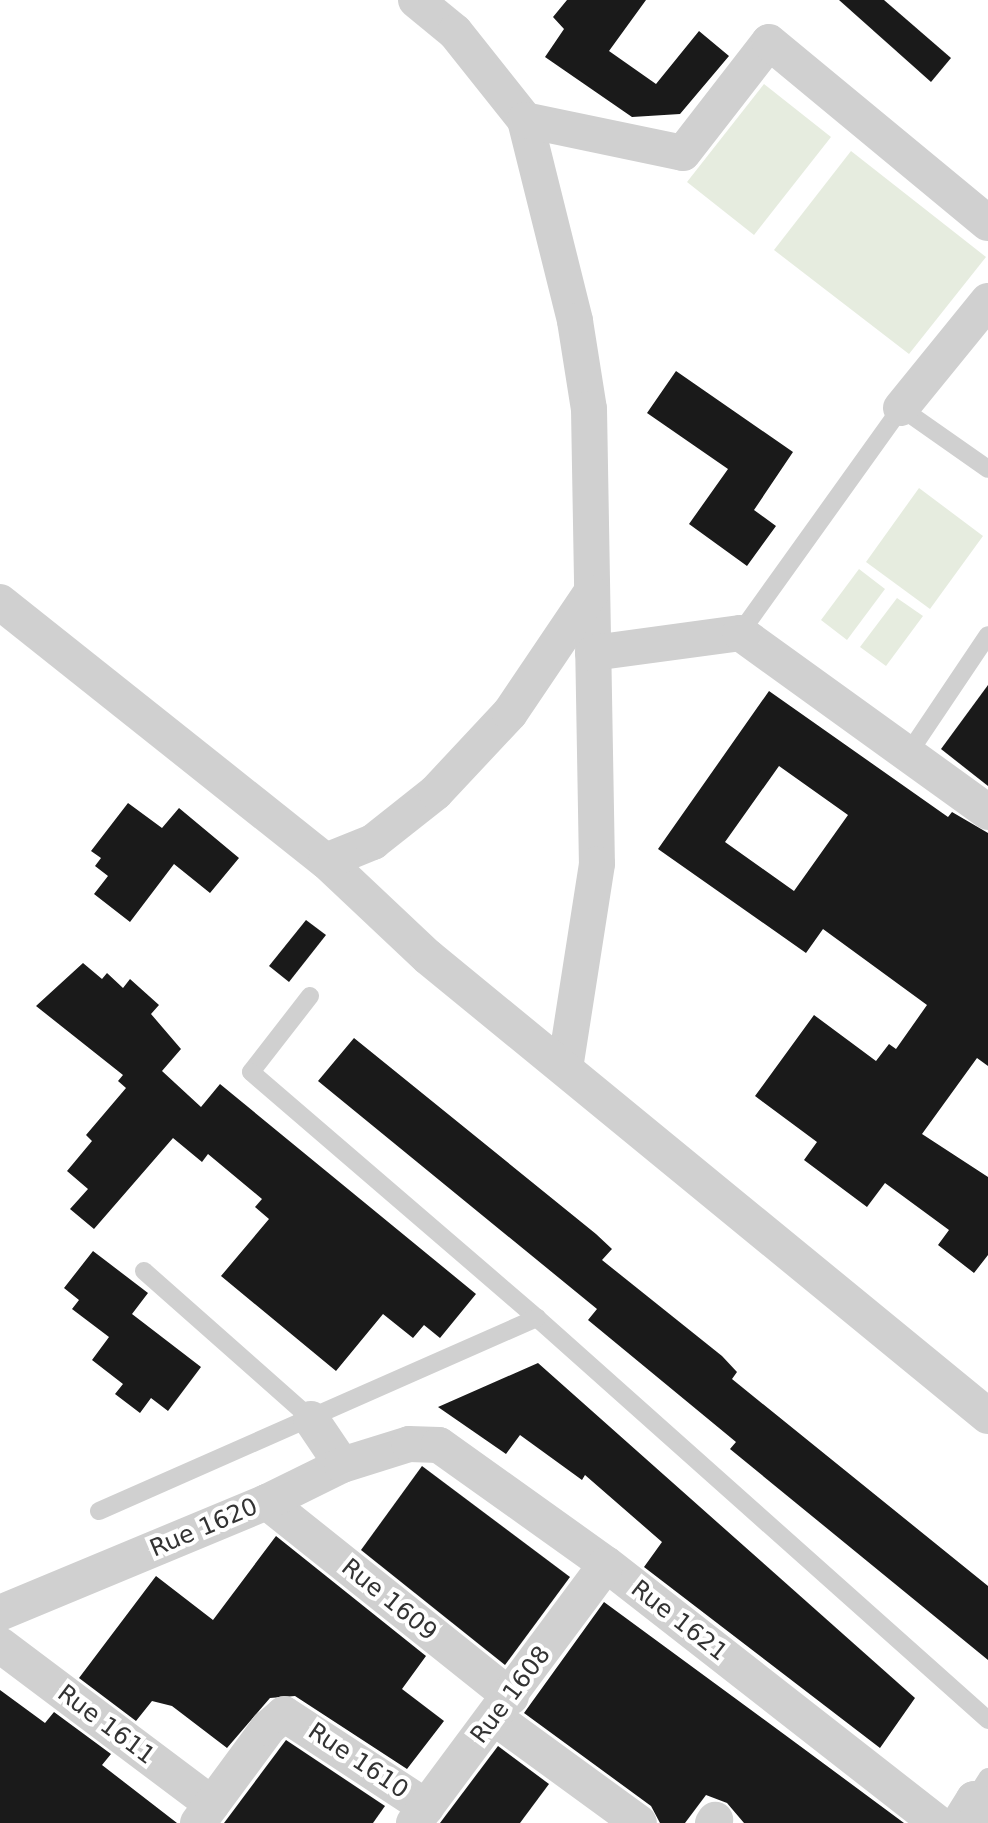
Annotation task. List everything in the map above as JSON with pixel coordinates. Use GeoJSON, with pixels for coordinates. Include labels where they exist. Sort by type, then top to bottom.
{"type":"FeatureCollection","features":[{"type":"Feature","properties":{"kind":"street"},"geometry":{"type":"LineString","coordinates":[[416,0],[455,32],[525,120],[575,321],[589,409],[597,864],[565,1069]]}},
{"type":"Feature","properties":{"kind":"street"},"geometry":{"type":"LineString","coordinates":[[525,120],[683,153],[769,42],[988,223]]}},
{"type":"Feature","properties":{"kind":"street"},"geometry":{"type":"LineString","coordinates":[[901,408],[988,301]]}},
{"type":"Feature","properties":{"kind":"street"},"geometry":{"type":"LineString","coordinates":[[326,861],[373,842],[436,792],[510,713],[591,593]]}},
{"type":"Feature","properties":{"kind":"street"},"geometry":{"type":"LineString","coordinates":[[0,602],[326,861],[428,957],[988,1416]]}},
{"type":"Feature","properties":{"kind":"street"},"geometry":{"type":"LineString","coordinates":[[593,653],[740,633],[988,812]]}},
{"type":"Feature","properties":{"kind":"street"},"geometry":{"type":"LineString","coordinates":[[311,1419],[342,1465]]}},
{"type":"Feature","properties":{"kind":"street","name":"Rue 1620"},"geometry":{"type":"LineString","coordinates":[[0,1613],[267,1502],[342,1465],[409,1444]]}},
{"type":"Feature","properties":{"kind":"street","name":"Rue 1621"},"geometry":{"type":"LineString","coordinates":[[409,1444],[439,1445],[457,1454],[606,1564],[938,1823]]}},
{"type":"Feature","properties":{"kind":"street","name":"Rue 1609"},"geometry":{"type":"LineString","coordinates":[[267,1502],[639,1823]]}},
{"type":"Feature","properties":{"kind":"street","name":"Rue 1608"},"geometry":{"type":"LineString","coordinates":[[420,1815],[606,1564]]}},
{"type":"Feature","properties":{"kind":"street","name":"Rue 1611"},"geometry":{"type":"LineString","coordinates":[[0,1645],[205,1814]]}},
{"type":"Feature","properties":{"kind":"street","name":"Rue 1610"},"geometry":{"type":"LineString","coordinates":[[205,1814],[268,1728],[284,1714],[420,1815]]}},
{"type":"Feature","properties":{"kind":"lane"},"geometry":{"type":"LineString","coordinates":[[740,633],[901,408],[988,469]]}},
{"type":"Feature","properties":{"kind":"lane"},"geometry":{"type":"LineString","coordinates":[[908,754],[988,635]]}},
{"type":"Feature","properties":{"kind":"lane"},"geometry":{"type":"LineString","coordinates":[[310,996],[251,1072],[537,1318],[988,1720]]}},
{"type":"Feature","properties":{"kind":"lane"},"geometry":{"type":"LineString","coordinates":[[144,1271],[311,1419]]}},
{"type":"Feature","properties":{"kind":"lane"},"geometry":{"type":"LineString","coordinates":[[99,1511],[537,1318]]}},
{"type":"Feature","properties":{"kind":"shaded area"},"geometry":{"type":"Polygon","coordinates":[[[764,84],[831,137],[754,235],[687,182],[764,84]]]}},
{"type":"Feature","properties":{"kind":"shaded area"},"geometry":{"type":"Polygon","coordinates":[[[851,151],[986,257],[909,354],[774,250],[851,151]]]}},
{"type":"Feature","properties":{"kind":"shaded area"},"geometry":{"type":"Polygon","coordinates":[[[919,488],[983,536],[930,609],[866,562],[919,488]]]}},
{"type":"Feature","properties":{"kind":"shaded area"},"geometry":{"type":"Polygon","coordinates":[[[859,569],[885,589],[847,640],[821,620],[859,569]]]}},
{"type":"Feature","properties":{"kind":"shaded area"},"geometry":{"type":"Polygon","coordinates":[[[897,598],[923,616],[886,666],[860,647],[897,598]]]}},
{"type":"Feature","properties":{"kind":"building"},"geometry":{"type":"Polygon","coordinates":[[[567,0],[646,0],[609,51],[656,84],[699,31],[729,56],[680,114],[632,117],[545,57],[564,29],[553,17],[567,0]]]}},
{"type":"Feature","properties":{"kind":"building"},"geometry":{"type":"Polygon","coordinates":[[[839,0],[884,0],[951,58],[931,82],[839,0]]]}},
{"type":"Feature","properties":{"kind":"building"},"geometry":{"type":"Polygon","coordinates":[[[676,371],[793,452],[754,510],[776,526],[747,566],[689,524],[728,469],[647,413],[676,371]]]}},
{"type":"Feature","properties":{"kind":"building"},"geometry":{"type":"Polygon","coordinates":[[[988,685],[988,786],[941,749],[988,685]]]}},
{"type":"Feature","properties":{"kind":"building"},"geometry":{"type":"Polygon","coordinates":[[[769,691],[948,817],[952,812],[988,833],[988,1066],[977,1058],[922,1134],[988,1177],[988,1255],[974,1273],[938,1245],[949,1230],[885,1183],[867,1207],[804,1160],[817,1142],[755,1096],[814,1015],[876,1061],[889,1044],[896,1049],[927,1005],[823,929],[806,953],[658,849],[769,691]],[[779,766],[725,842],[794,891],[848,815],[779,766]]]}},
{"type":"Feature","properties":{"kind":"building"},"geometry":{"type":"Polygon","coordinates":[[[128,803],[162,828],[179,808],[239,858],[210,893],[174,864],[130,922],[94,894],[108,876],[95,866],[101,858],[91,851],[128,803]]]}},
{"type":"Feature","properties":{"kind":"building"},"geometry":{"type":"Polygon","coordinates":[[[306,920],[326,935],[289,982],[269,966],[306,920]]]}},
{"type":"Feature","properties":{"kind":"building"},"geometry":{"type":"Polygon","coordinates":[[[83,963],[102,979],[107,973],[123,988],[130,979],[159,1005],[151,1014],[181,1049],[162,1071],[201,1107],[220,1084],[476,1294],[440,1338],[424,1325],[413,1338],[383,1314],[336,1371],[221,1276],[269,1219],[255,1207],[262,1199],[208,1154],[202,1162],[173,1138],[94,1229],[70,1209],[88,1189],[67,1171],[92,1141],[86,1135],[126,1088],[118,1081],[123,1075],[36,1006],[83,963]]]}},
{"type":"Feature","properties":{"kind":"building"},"geometry":{"type":"Polygon","coordinates":[[[354,1038],[596,1234],[612,1249],[602,1260],[722,1356],[737,1372],[732,1379],[988,1586],[988,1660],[730,1449],[736,1442],[588,1320],[597,1309],[318,1081],[354,1038]]]}},
{"type":"Feature","properties":{"kind":"building"},"geometry":{"type":"Polygon","coordinates":[[[93,1251],[148,1293],[132,1314],[201,1367],[168,1411],[151,1398],[140,1413],[115,1394],[123,1384],[92,1360],[109,1337],[72,1309],[79,1300],[64,1288],[93,1251]]]}},
{"type":"Feature","properties":{"kind":"building"},"geometry":{"type":"Polygon","coordinates":[[[538,1363],[915,1698],[880,1748],[644,1567],[662,1542],[585,1475],[582,1480],[520,1435],[506,1454],[438,1407],[538,1363]]]}},
{"type":"Feature","properties":{"kind":"building"},"geometry":{"type":"Polygon","coordinates":[[[422,1466],[570,1577],[505,1665],[361,1550],[422,1466]]]}},
{"type":"Feature","properties":{"kind":"building"},"geometry":{"type":"Polygon","coordinates":[[[276,1536],[426,1656],[402,1689],[444,1721],[407,1769],[295,1696],[270,1698],[227,1748],[172,1706],[152,1701],[136,1721],[79,1678],[156,1576],[213,1620],[276,1536]]]}},
{"type":"Feature","properties":{"kind":"building"},"geometry":{"type":"Polygon","coordinates":[[[604,1602],[904,1823],[744,1823],[727,1803],[706,1795],[685,1823],[660,1823],[651,1806],[524,1713],[604,1602]]]}},
{"type":"Feature","properties":{"kind":"building"},"geometry":{"type":"Polygon","coordinates":[[[0,1690],[45,1723],[54,1712],[111,1754],[102,1765],[177,1823],[0,1823],[0,1690]]]}},
{"type":"Feature","properties":{"kind":"building"},"geometry":{"type":"Polygon","coordinates":[[[286,1740],[385,1806],[373,1823],[224,1823],[286,1740]]]}},
{"type":"Feature","properties":{"kind":"building"},"geometry":{"type":"Polygon","coordinates":[[[498,1746],[549,1784],[520,1823],[440,1823],[498,1746]]]}}]}
